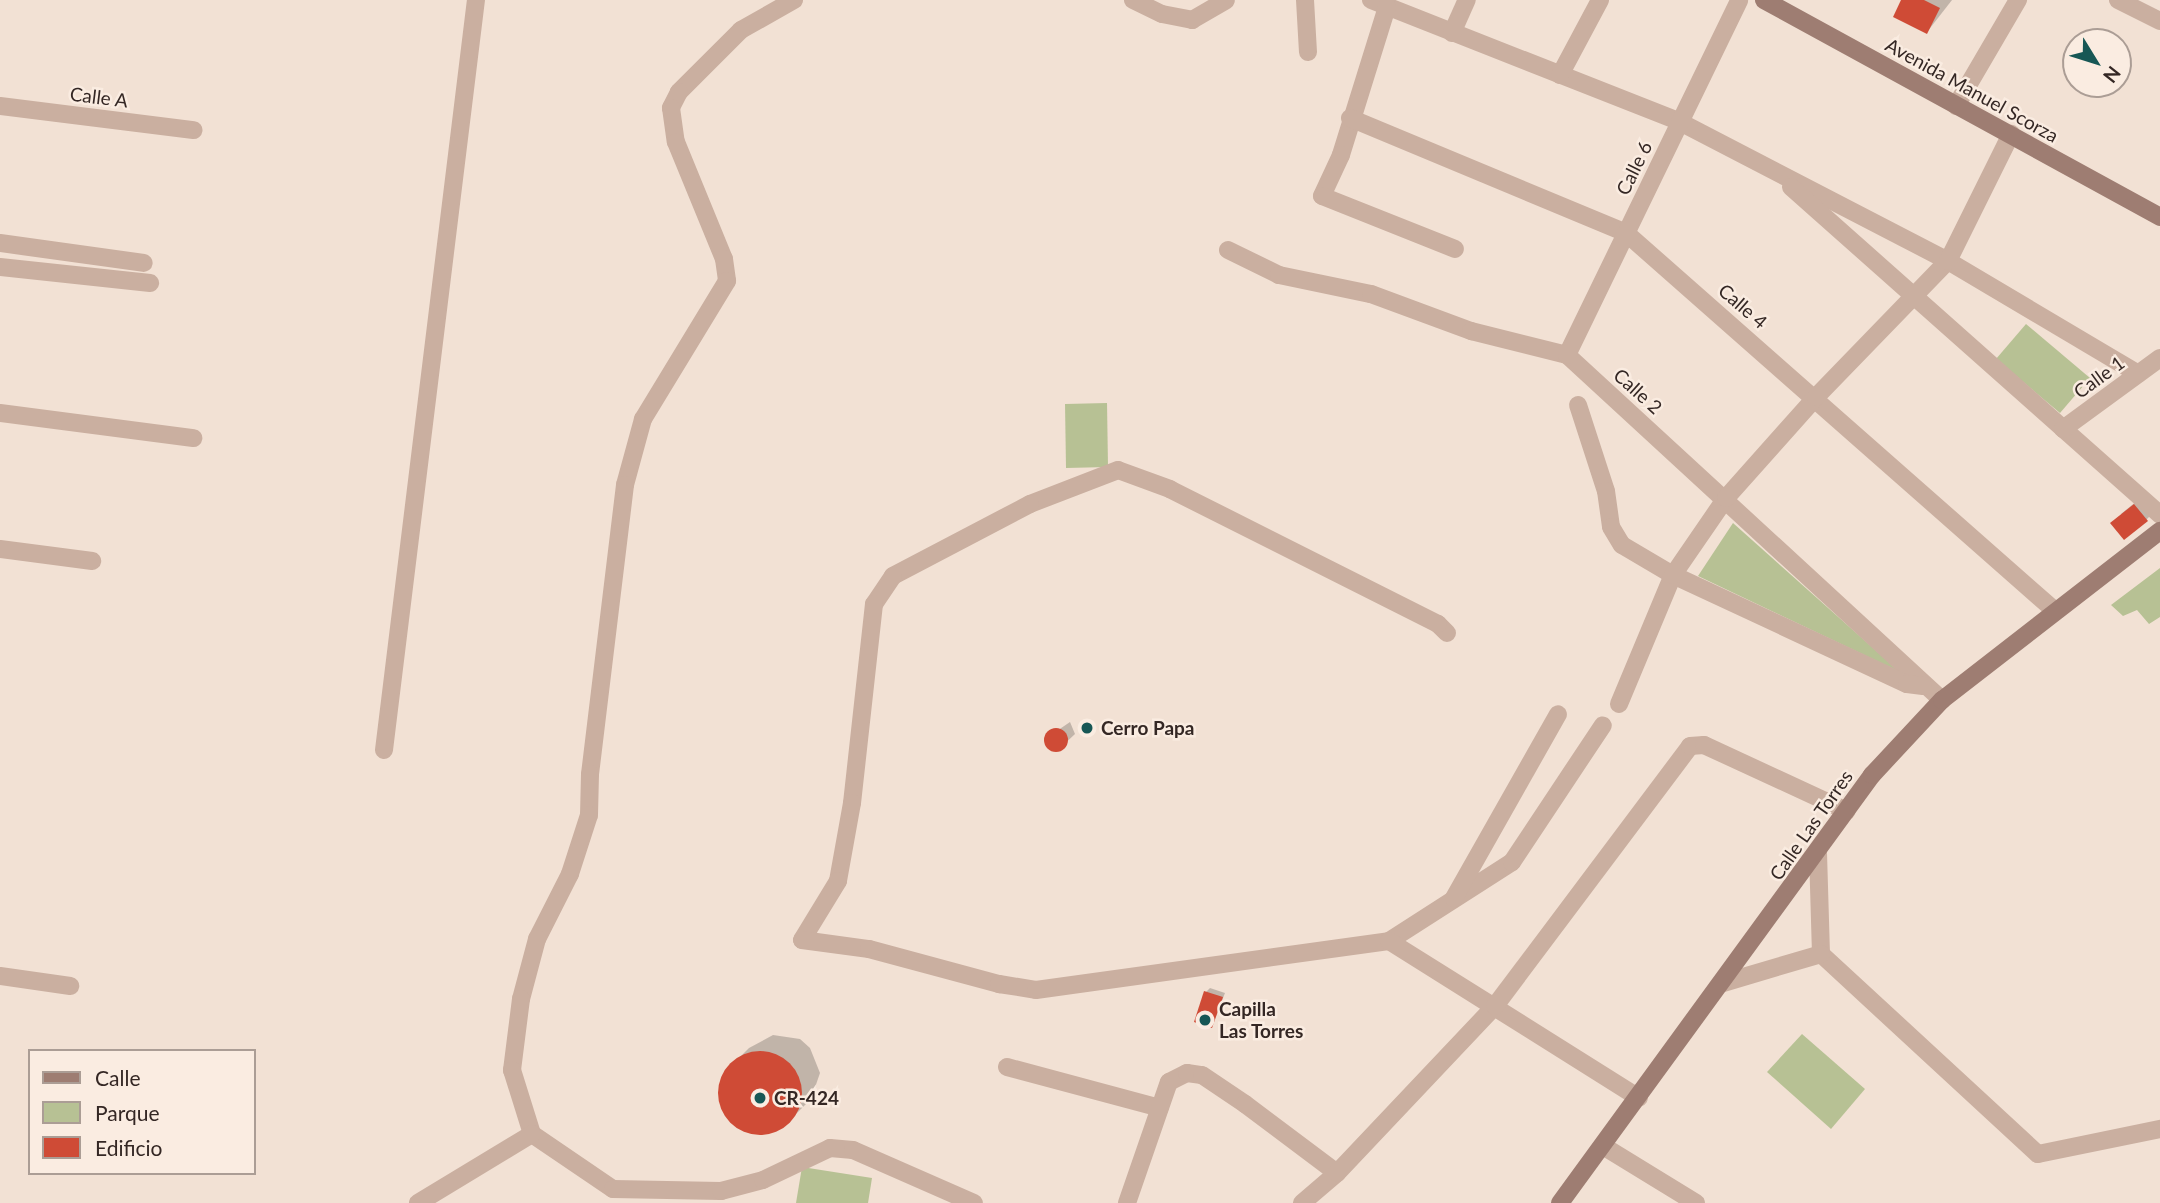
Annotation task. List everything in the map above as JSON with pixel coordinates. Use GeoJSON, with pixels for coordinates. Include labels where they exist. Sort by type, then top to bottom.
{"type":"FeatureCollection","features":[{"type":"Feature","properties":{"kind":"street"},"geometry":{"type":"LineString","coordinates":[[384,750],[476,0]]}},
{"type":"Feature","properties":{"kind":"street"},"geometry":{"type":"LineString","coordinates":[[794,0],[741,30],[680,92],[671,108],[676,142],[724,259],[727,281],[643,419],[625,485],[590,774],[589,815],[570,874],[537,939],[521,999],[512,1069],[531,1134],[599,1181],[628,1191],[721,1191],[763,1180],[830,1148],[853,1150],[932,1188],[974,1203]]}},
{"type":"Feature","properties":{"kind":"street"},"geometry":{"type":"LineString","coordinates":[[1133,0],[1162,14],[1192,20],[1226,0]]}},
{"type":"Feature","properties":{"kind":"street"},"geometry":{"type":"LineString","coordinates":[[1305,0],[1308,52]]}},
{"type":"Feature","properties":{"kind":"street"},"geometry":{"type":"LineString","coordinates":[[1452,33],[1467,0]]}},
{"type":"Feature","properties":{"kind":"street"},"geometry":{"type":"LineString","coordinates":[[1560,75],[1600,0]]}},
{"type":"Feature","properties":{"kind":"street","name":"Calle 6"},"geometry":{"type":"LineString","coordinates":[[1567,355],[1739,0]]}},
{"type":"Feature","properties":{"kind":"street","name":"Avenida Manuel Scorza"},"geometry":{"type":"LineString","coordinates":[[1765,0],[2160,217]]}},
{"type":"Feature","properties":{"kind":"street"},"geometry":{"type":"LineString","coordinates":[[1956,106],[2018,0]]}},
{"type":"Feature","properties":{"kind":"street"},"geometry":{"type":"LineString","coordinates":[[2118,0],[2160,22]]}},
{"type":"Feature","properties":{"kind":"street"},"geometry":{"type":"LineString","coordinates":[[1455,249],[1322,196],[1341,155],[1379,3],[1680,122],[1948,261],[2138,374]]}},
{"type":"Feature","properties":{"kind":"street","name":"Calle A"},"geometry":{"type":"LineString","coordinates":[[0,106],[194,130]]}},
{"type":"Feature","properties":{"kind":"street","name":"Calle 4"},"geometry":{"type":"LineString","coordinates":[[1350,118],[1626,233],[1816,397],[2056,611]]}},
{"type":"Feature","properties":{"kind":"street"},"geometry":{"type":"LineString","coordinates":[[1619,704],[1673,575],[1726,498],[1816,397],[1948,261],[2011,134]]}},
{"type":"Feature","properties":{"kind":"street"},"geometry":{"type":"LineString","coordinates":[[1773,170],[1914,299],[2160,515]]}},
{"type":"Feature","properties":{"kind":"street"},"geometry":{"type":"LineString","coordinates":[[0,243],[144,263]]}},
{"type":"Feature","properties":{"kind":"street","name":"Calle 2"},"geometry":{"type":"LineString","coordinates":[[1228,250],[1279,275],[1371,294],[1471,331],[1567,355],[1914,672],[1923,686],[1942,700]]}},
{"type":"Feature","properties":{"kind":"street"},"geometry":{"type":"LineString","coordinates":[[0,267],[149,284]]}},
{"type":"Feature","properties":{"kind":"street","name":"Calle 1"},"geometry":{"type":"LineString","coordinates":[[2063,429],[2160,358]]}},
{"type":"Feature","properties":{"kind":"street"},"geometry":{"type":"LineString","coordinates":[[1578,405],[1606,491],[1615,537],[1673,575],[1907,684],[1923,686]]}},
{"type":"Feature","properties":{"kind":"street"},"geometry":{"type":"LineString","coordinates":[[0,412],[193,438]]}},
{"type":"Feature","properties":{"kind":"street"},"geometry":{"type":"LineString","coordinates":[[1447,633],[1438,624],[1170,489],[1118,470],[1030,504],[893,576],[874,604],[852,803],[838,881],[802,940],[869,949],[999,984],[1036,990],[1389,941],[1512,862],[1603,725]]}},
{"type":"Feature","properties":{"kind":"street","name":"Calle Las Torres"},"geometry":{"type":"LineString","coordinates":[[1560,1203],[1818,853],[1872,775],[1942,700],[2160,531]]}},
{"type":"Feature","properties":{"kind":"street"},"geometry":{"type":"LineString","coordinates":[[0,549],[92,561]]}},
{"type":"Feature","properties":{"kind":"street"},"geometry":{"type":"LineString","coordinates":[[1454,898],[1558,714]]}},
{"type":"Feature","properties":{"kind":"street"},"geometry":{"type":"LineString","coordinates":[[1302,1203],[1337,1173],[1495,1006],[1690,746],[1704,745],[1847,811]]}},
{"type":"Feature","properties":{"kind":"street"},"geometry":{"type":"LineString","coordinates":[[1818,853],[1821,954],[2038,1154],[2160,1129]]}},
{"type":"Feature","properties":{"kind":"street"},"geometry":{"type":"LineString","coordinates":[[1389,941],[1639,1098]]}},
{"type":"Feature","properties":{"kind":"street"},"geometry":{"type":"LineString","coordinates":[[1723,983],[1821,954]]}},
{"type":"Feature","properties":{"kind":"street"},"geometry":{"type":"LineString","coordinates":[[0,976],[70,986]]}},
{"type":"Feature","properties":{"kind":"street"},"geometry":{"type":"LineString","coordinates":[[1007,1067],[1160,1108]]}},
{"type":"Feature","properties":{"kind":"street"},"geometry":{"type":"LineString","coordinates":[[1127,1203],[1169,1082],[1187,1073],[1202,1075],[1337,1173]]}},
{"type":"Feature","properties":{"kind":"street"},"geometry":{"type":"LineString","coordinates":[[418,1203],[531,1134]]}},
{"type":"Feature","properties":{"kind":"street"},"geometry":{"type":"LineString","coordinates":[[1603,1146],[1696,1203]]}},
{"type":"Feature","properties":{"kind":"street"},"geometry":{"type":"LineString","coordinates":[[932,1188],[948,1203]]}},
{"type":"Feature","properties":{"kind":"green space"},"geometry":{"type":"Polygon","coordinates":[[[2026,324],[2090,378],[2060,413],[1996,359],[2026,324]]]}},
{"type":"Feature","properties":{"kind":"green space"},"geometry":{"type":"Polygon","coordinates":[[[1107,403],[1108,467],[1066,468],[1065,404],[1107,403]]]}},
{"type":"Feature","properties":{"kind":"green space"},"geometry":{"type":"Polygon","coordinates":[[[1733,523],[1900,672],[1698,576],[1733,523]]]}},
{"type":"Feature","properties":{"kind":"green space"},"geometry":{"type":"Polygon","coordinates":[[[2160,568],[2160,617],[2149,624],[2137,610],[2123,616],[2111,605],[2160,568]]]}},
{"type":"Feature","properties":{"kind":"green space"},"geometry":{"type":"Polygon","coordinates":[[[1802,1034],[1865,1089],[1831,1129],[1767,1072],[1802,1034]]]}},
{"type":"Feature","properties":{"kind":"green space"},"geometry":{"type":"Polygon","coordinates":[[[802,1167],[872,1178],[868,1203],[796,1203],[802,1167]]]}},
{"type":"Feature","properties":{"kind":"building"},"geometry":{"type":"Polygon","coordinates":[[[1901,0],[1924,0],[1940,8],[1927,34],[1893,17],[1901,0]]]}},
{"type":"Feature","properties":{"kind":"building"},"geometry":{"type":"Polygon","coordinates":[[[2134,504],[2148,521],[2124,540],[2110,523],[2134,504]]]}},
{"type":"Feature","properties":{"kind":"building"},"geometry":{"type":"Polygon","coordinates":[[[1056,728],[1064,732],[1068,740],[1064,748],[1056,752],[1048,748],[1044,740],[1048,732],[1056,728]]]}},
{"type":"Feature","properties":{"kind":"building"},"geometry":{"type":"Polygon","coordinates":[[[1204,991],[1223,997],[1212,1028],[1194,1022],[1204,991]]]}},
{"type":"Feature","properties":{"kind":"building","name":"CR-424"},"geometry":{"type":"Polygon","coordinates":[[[760,1051],[783,1058],[795,1070],[802,1093],[795,1116],[783,1128],[760,1135],[737,1128],[725,1116],[718,1093],[725,1070],[737,1058],[760,1051]]]}},
{"type":"Feature","properties":{"kind":"place","name":"Cerro Papa"},"geometry":{"type":"Point","coordinates":[1087,728]}},
{"type":"Feature","properties":{"kind":"place","name":"Capilla Las Torres"},"geometry":{"type":"Point","coordinates":[1205,1020]}},
{"type":"Feature","properties":{"kind":"place","name":"CR-424"},"geometry":{"type":"Point","coordinates":[760,1098]}}]}
